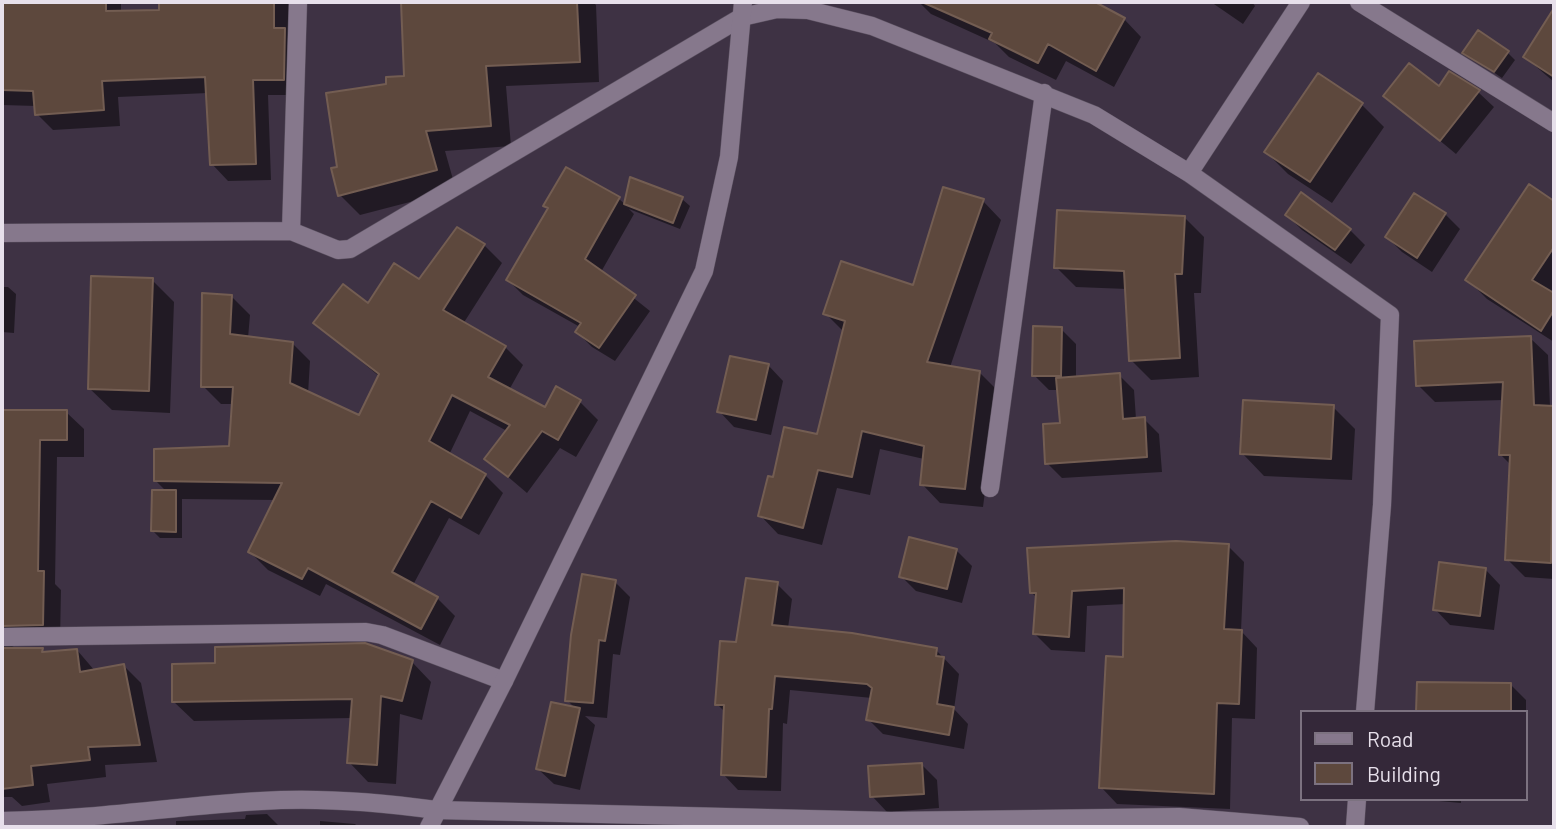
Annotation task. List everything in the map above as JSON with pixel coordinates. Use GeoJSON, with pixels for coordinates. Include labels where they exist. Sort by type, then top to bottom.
{"type":"FeatureCollection","features":[{"type":"Feature","properties":{"kind":"street"},"geometry":{"type":"LineString","coordinates":[[291,231],[298,2]]}},
{"type":"Feature","properties":{"kind":"street"},"geometry":{"type":"LineString","coordinates":[[1189,173],[1301,2]]}},
{"type":"Feature","properties":{"kind":"street"},"geometry":{"type":"LineString","coordinates":[[1359,2],[1554,123]]}},
{"type":"Feature","properties":{"kind":"street"},"geometry":{"type":"LineString","coordinates":[[429,827],[504,681],[704,271],[729,157],[743,9]]}},
{"type":"Feature","properties":{"kind":"street"},"geometry":{"type":"LineString","coordinates":[[2,233],[291,231],[338,250],[350,249],[743,9],[808,10],[872,26],[1094,114],[1189,173],[1390,315],[1382,505],[1365,710]]}},
{"type":"Feature","properties":{"kind":"street"},"geometry":{"type":"LineString","coordinates":[[990,488],[1044,93]]}},
{"type":"Feature","properties":{"kind":"street"},"geometry":{"type":"LineString","coordinates":[[2,637],[366,632],[382,635],[504,681]]}},
{"type":"Feature","properties":{"kind":"street"},"geometry":{"type":"LineString","coordinates":[[2,821],[263,800],[375,801],[436,810],[891,821],[1179,817],[1300,827]]}},
{"type":"Feature","properties":{"kind":"street"},"geometry":{"type":"LineString","coordinates":[[1355,827],[1357,801]]}},
{"type":"Feature","properties":{"kind":"building"},"geometry":{"type":"Polygon","coordinates":[[[2,2],[106,2],[106,11],[159,10],[159,2],[274,2],[274,28],[285,28],[284,80],[253,80],[256,164],[210,165],[205,77],[102,81],[104,110],[35,115],[33,91],[2,90],[2,2]]]}},
{"type":"Feature","properties":{"kind":"building"},"geometry":{"type":"Polygon","coordinates":[[[401,2],[577,2],[580,62],[486,66],[491,126],[426,131],[437,170],[338,196],[331,168],[337,167],[326,93],[386,84],[386,77],[404,76],[401,2]]]}},
{"type":"Feature","properties":{"kind":"building"},"geometry":{"type":"Polygon","coordinates":[[[922,2],[1095,2],[1125,18],[1096,71],[1048,44],[1038,63],[989,39],[992,33],[922,2]]]}},
{"type":"Feature","properties":{"kind":"building"},"geometry":{"type":"Polygon","coordinates":[[[1554,8],[1554,77],[1523,57],[1554,8]]]}},
{"type":"Feature","properties":{"kind":"building"},"geometry":{"type":"Polygon","coordinates":[[[1478,30],[1509,51],[1494,72],[1462,53],[1478,30]]]}},
{"type":"Feature","properties":{"kind":"building"},"geometry":{"type":"Polygon","coordinates":[[[1409,63],[1439,86],[1449,71],[1480,90],[1440,141],[1383,96],[1409,63]]]}},
{"type":"Feature","properties":{"kind":"building"},"geometry":{"type":"Polygon","coordinates":[[[1318,73],[1363,103],[1310,182],[1264,152],[1318,73]]]}},
{"type":"Feature","properties":{"kind":"building"},"geometry":{"type":"Polygon","coordinates":[[[566,167],[620,197],[585,259],[636,295],[599,348],[575,332],[581,323],[506,280],[548,208],[543,206],[566,167]]]}},
{"type":"Feature","properties":{"kind":"building"},"geometry":{"type":"Polygon","coordinates":[[[630,177],[683,197],[673,223],[624,204],[630,177]]]}},
{"type":"Feature","properties":{"kind":"building"},"geometry":{"type":"Polygon","coordinates":[[[1529,184],[1554,201],[1554,247],[1532,280],[1554,293],[1554,310],[1541,331],[1465,280],[1529,184]]]}},
{"type":"Feature","properties":{"kind":"building"},"geometry":{"type":"Polygon","coordinates":[[[943,187],[984,199],[927,362],[980,371],[965,489],[920,485],[924,446],[862,431],[852,477],[818,470],[803,528],[758,516],[768,476],[773,477],[784,427],[817,434],[845,321],[823,314],[841,261],[913,285],[943,187]]]}},
{"type":"Feature","properties":{"kind":"building"},"geometry":{"type":"Polygon","coordinates":[[[1301,192],[1351,229],[1335,250],[1285,215],[1301,192]]]}},
{"type":"Feature","properties":{"kind":"building"},"geometry":{"type":"Polygon","coordinates":[[[1414,193],[1446,213],[1417,258],[1385,237],[1414,193]]]}},
{"type":"Feature","properties":{"kind":"building"},"geometry":{"type":"Polygon","coordinates":[[[1057,210],[1185,216],[1182,274],[1175,274],[1180,358],[1129,361],[1124,271],[1054,268],[1057,210]]]}},
{"type":"Feature","properties":{"kind":"building"},"geometry":{"type":"Polygon","coordinates":[[[457,227],[485,244],[443,310],[506,346],[488,377],[545,407],[556,386],[581,400],[558,440],[542,431],[508,477],[484,459],[510,425],[452,395],[429,441],[486,474],[461,518],[431,501],[392,572],[438,597],[421,629],[308,568],[302,579],[248,552],[282,483],[154,481],[154,449],[229,446],[233,387],[201,387],[202,293],[232,295],[230,334],[293,342],[290,383],[359,415],[379,374],[313,323],[343,284],[368,303],[394,263],[419,279],[457,227]]]}},
{"type":"Feature","properties":{"kind":"building"},"geometry":{"type":"Polygon","coordinates":[[[91,276],[153,278],[149,391],[88,389],[91,276]]]}},
{"type":"Feature","properties":{"kind":"building"},"geometry":{"type":"Polygon","coordinates":[[[1033,326],[1062,327],[1061,376],[1032,376],[1033,326]]]}},
{"type":"Feature","properties":{"kind":"building"},"geometry":{"type":"Polygon","coordinates":[[[1531,336],[1534,405],[1554,406],[1551,563],[1505,560],[1510,455],[1499,455],[1503,382],[1416,386],[1414,341],[1531,336]]]}},
{"type":"Feature","properties":{"kind":"building"},"geometry":{"type":"Polygon","coordinates":[[[730,356],[769,364],[756,420],[717,412],[730,356]]]}},
{"type":"Feature","properties":{"kind":"building"},"geometry":{"type":"Polygon","coordinates":[[[1120,373],[1123,419],[1145,417],[1147,457],[1045,464],[1043,424],[1060,423],[1056,378],[1120,373]]]}},
{"type":"Feature","properties":{"kind":"building"},"geometry":{"type":"Polygon","coordinates":[[[1243,400],[1334,405],[1331,459],[1240,454],[1243,400]]]}},
{"type":"Feature","properties":{"kind":"building"},"geometry":{"type":"Polygon","coordinates":[[[2,410],[67,410],[67,440],[40,440],[38,571],[44,571],[43,625],[2,626],[2,410]]]}},
{"type":"Feature","properties":{"kind":"building"},"geometry":{"type":"Polygon","coordinates":[[[152,490],[176,490],[176,532],[151,531],[152,490]]]}},
{"type":"Feature","properties":{"kind":"building"},"geometry":{"type":"Polygon","coordinates":[[[909,537],[957,549],[947,589],[899,577],[909,537]]]}},
{"type":"Feature","properties":{"kind":"building"},"geometry":{"type":"Polygon","coordinates":[[[1176,541],[1229,544],[1224,629],[1242,630],[1239,704],[1217,703],[1214,794],[1099,788],[1106,656],[1123,657],[1124,588],[1072,591],[1069,637],[1033,634],[1036,593],[1030,593],[1027,548],[1176,541]]]}},
{"type":"Feature","properties":{"kind":"building"},"geometry":{"type":"Polygon","coordinates":[[[1439,562],[1486,568],[1480,616],[1433,610],[1439,562]]]}},
{"type":"Feature","properties":{"kind":"building"},"geometry":{"type":"Polygon","coordinates":[[[582,574],[616,580],[605,641],[599,640],[593,703],[565,701],[571,635],[582,574]]]}},
{"type":"Feature","properties":{"kind":"building"},"geometry":{"type":"Polygon","coordinates":[[[746,578],[778,582],[772,625],[852,633],[937,648],[936,656],[944,657],[937,704],[954,707],[949,735],[866,720],[872,688],[867,684],[775,676],[772,709],[769,709],[766,777],[721,775],[724,705],[715,705],[720,641],[736,642],[746,578]]]}},
{"type":"Feature","properties":{"kind":"building"},"geometry":{"type":"Polygon","coordinates":[[[365,643],[413,660],[402,701],[381,696],[377,765],[347,763],[352,699],[172,702],[172,664],[215,663],[215,647],[365,643]]]}},
{"type":"Feature","properties":{"kind":"building"},"geometry":{"type":"Polygon","coordinates":[[[2,648],[43,648],[42,652],[77,649],[80,672],[124,664],[140,745],[88,747],[90,760],[31,766],[33,785],[2,789],[2,648]]]}},
{"type":"Feature","properties":{"kind":"building"},"geometry":{"type":"Polygon","coordinates":[[[1417,682],[1511,683],[1511,710],[1416,710],[1417,682]]]}},
{"type":"Feature","properties":{"kind":"building"},"geometry":{"type":"Polygon","coordinates":[[[551,702],[580,708],[565,776],[536,769],[551,702]]]}},
{"type":"Feature","properties":{"kind":"building"},"geometry":{"type":"Polygon","coordinates":[[[922,763],[924,794],[870,797],[868,766],[922,763]]]}}]}
